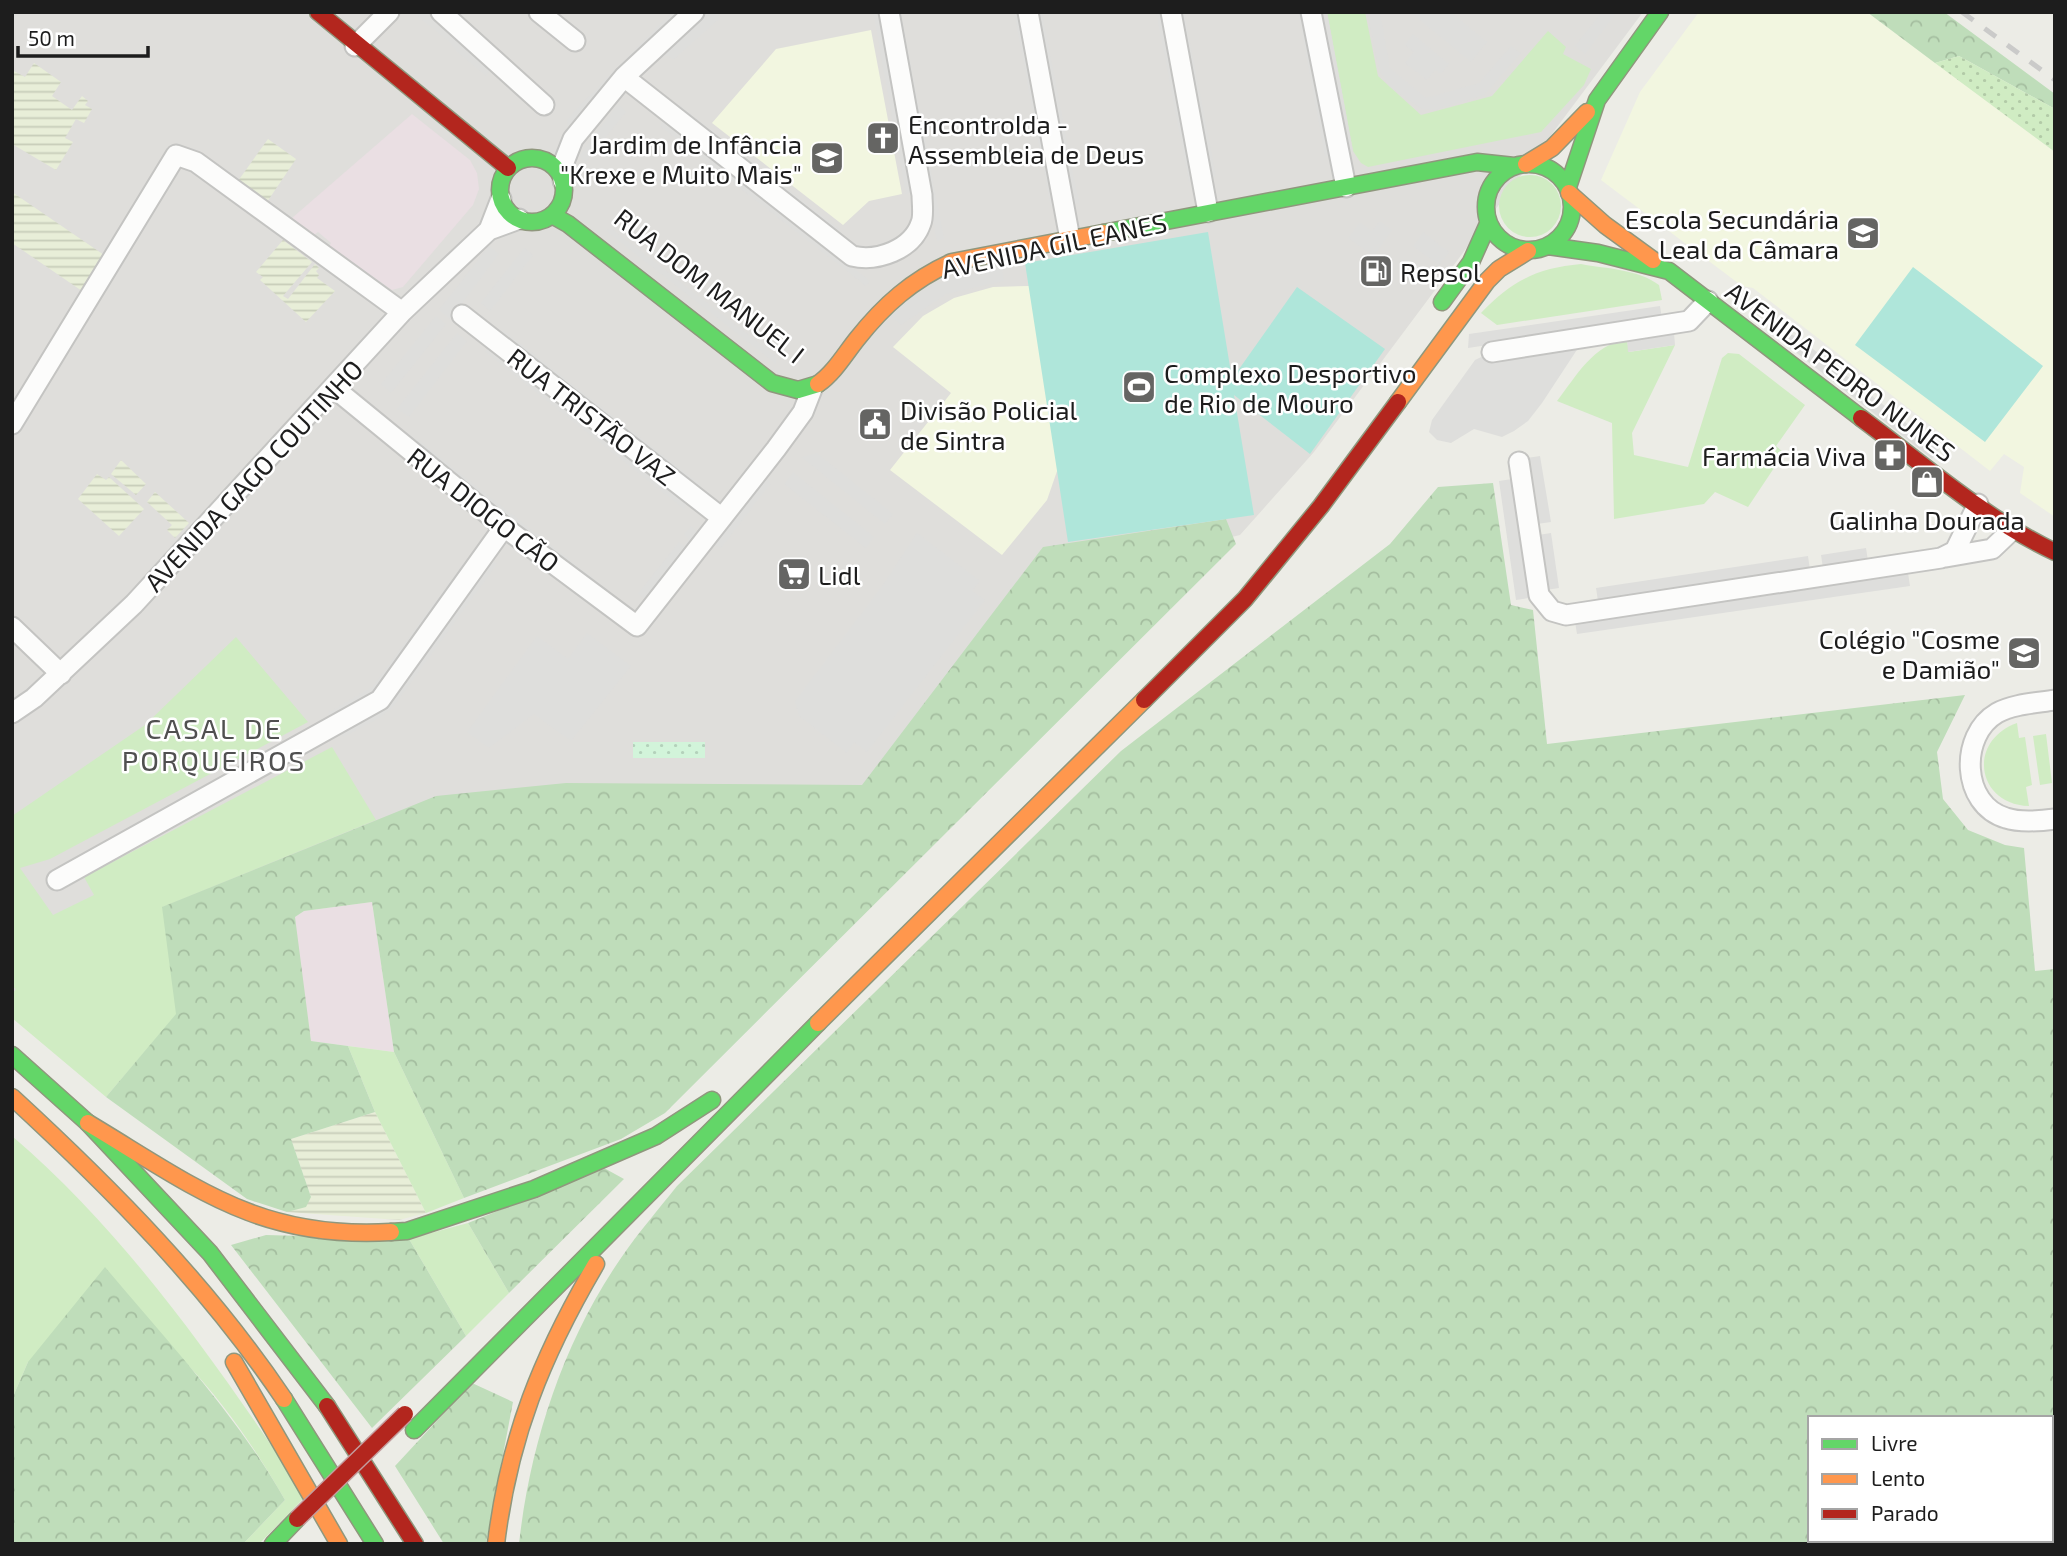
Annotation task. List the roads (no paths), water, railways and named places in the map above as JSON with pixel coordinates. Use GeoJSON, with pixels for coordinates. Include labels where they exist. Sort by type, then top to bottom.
{"type":"FeatureCollection","features":[{"type":"Feature","properties":{"kind":"main road"},"geometry":{"type":"LineString","coordinates":[[318,12],[355,46],[508,169]]}},
{"type":"Feature","properties":{"kind":"main road"},"geometry":{"type":"LineString","coordinates":[[1433,313],[1471,262],[1487,217],[1487,195],[1493,182],[1560,141],[1597,100],[1660,12]]}},
{"type":"Feature","properties":{"kind":"main road"},"geometry":{"type":"LineString","coordinates":[[409,1435],[626,1213],[1245,599],[1321,506],[1487,281],[1499,269],[1528,251],[1548,246],[1563,234],[1570,222],[1572,210],[1568,190],[1578,150],[1597,100]]}},
{"type":"Feature","properties":{"kind":"main road"},"geometry":{"type":"LineString","coordinates":[[534,158],[553,165],[563,190],[552,215],[532,222],[519,219],[506,208],[501,199],[502,178],[508,169],[515,163],[534,158]]}},
{"type":"Feature","properties":{"kind":"main road","name":"AVENIDA GIL EANES"},"geometry":{"type":"LineString","coordinates":[[812,389],[823,382],[886,304],[917,278],[970,257],[1477,162],[1520,165]]}},
{"type":"Feature","properties":{"kind":"main road"},"geometry":{"type":"LineString","coordinates":[[1520,165],[1551,170],[1605,225],[1669,271]]}},
{"type":"Feature","properties":{"kind":"main road"},"geometry":{"type":"LineString","coordinates":[[1428,173],[1459,182]]}},
{"type":"Feature","properties":{"kind":"main road","name":"RUA DOM MANUEL I"},"geometry":{"type":"LineString","coordinates":[[563,190],[780,373],[799,385],[812,389]]}},
{"type":"Feature","properties":{"kind":"main road"},"geometry":{"type":"LineString","coordinates":[[1472,193],[1504,243],[1528,251]]}},
{"type":"Feature","properties":{"kind":"main road","name":"RUA DOM MANUEL I"},"geometry":{"type":"LineString","coordinates":[[552,215],[568,224],[772,383],[789,390],[812,389]]}},
{"type":"Feature","properties":{"kind":"main road","name":"AVENIDA PEDRO NUNES"},"geometry":{"type":"LineString","coordinates":[[1548,246],[1617,256],[1669,271],[1978,504],[2013,529],[2055,552]]}},
{"type":"Feature","properties":{"kind":"main road"},"geometry":{"type":"LineString","coordinates":[[12,1055],[88,1123],[209,1253],[264,1321],[342,1427],[415,1544]]}},
{"type":"Feature","properties":{"kind":"main road"},"geometry":{"type":"LineString","coordinates":[[88,1123],[216,1200],[247,1214],[310,1231],[359,1234],[407,1231],[534,1189],[656,1136],[717,1095],[664,1149]]}},
{"type":"Feature","properties":{"kind":"main road"},"geometry":{"type":"LineString","coordinates":[[12,1097],[116,1195],[242,1340],[292,1410],[375,1544]]}},
{"type":"Feature","properties":{"kind":"main road"},"geometry":{"type":"LineString","coordinates":[[496,1544],[507,1463],[532,1384],[557,1330],[626,1213]]}},
{"type":"Feature","properties":{"kind":"main road"},"geometry":{"type":"LineString","coordinates":[[186,1273],[250,1391],[339,1544]]}},
{"type":"Feature","properties":{"kind":"main road"},"geometry":{"type":"LineString","coordinates":[[273,1544],[409,1409]]}},
{"type":"Feature","properties":{"kind":"main road"},"geometry":{"type":"LineString","coordinates":[[310,1535],[386,1459]]}},
{"type":"Feature","properties":{"kind":"street"},"geometry":{"type":"LineString","coordinates":[[355,46],[389,12]]}},
{"type":"Feature","properties":{"kind":"street"},"geometry":{"type":"LineString","coordinates":[[441,12],[544,105]]}},
{"type":"Feature","properties":{"kind":"street"},"geometry":{"type":"LineString","coordinates":[[539,12],[575,41]]}},
{"type":"Feature","properties":{"kind":"street"},"geometry":{"type":"LineString","coordinates":[[563,190],[564,162],[573,139],[624,77],[694,12]]}},
{"type":"Feature","properties":{"kind":"street"},"geometry":{"type":"LineString","coordinates":[[624,77],[852,256],[868,260],[893,252],[921,223],[922,195],[889,12]]}},
{"type":"Feature","properties":{"kind":"street"},"geometry":{"type":"LineString","coordinates":[[1028,12],[1070,239]]}},
{"type":"Feature","properties":{"kind":"street"},"geometry":{"type":"LineString","coordinates":[[1171,12],[1208,212]]}},
{"type":"Feature","properties":{"kind":"street"},"geometry":{"type":"LineString","coordinates":[[1311,12],[1346,187]]}},
{"type":"Feature","properties":{"kind":"street"},"geometry":{"type":"LineString","coordinates":[[12,424],[176,155],[196,162],[401,312]]}},
{"type":"Feature","properties":{"kind":"street","name":"AVENIDA GAGO COUTINHO"},"geometry":{"type":"LineString","coordinates":[[12,713],[61,674],[134,604],[401,312],[489,229],[501,199]]}},
{"type":"Feature","properties":{"kind":"street","name":"AVENIDA GAGO COUTINHO"},"geometry":{"type":"LineString","coordinates":[[489,229],[519,219]]}},
{"type":"Feature","properties":{"kind":"street"},"geometry":{"type":"LineString","coordinates":[[1492,352],[1689,321],[1708,302]]}},
{"type":"Feature","properties":{"kind":"street","name":"RUA TRISTÃO VAZ"},"geometry":{"type":"LineString","coordinates":[[462,315],[722,517]]}},
{"type":"Feature","properties":{"kind":"street","name":"RUA DIOGO CÃO"},"geometry":{"type":"LineString","coordinates":[[334,388],[504,527],[637,626]]}},
{"type":"Feature","properties":{"kind":"street","name":"AVENIDA GIL EANES"},"geometry":{"type":"LineString","coordinates":[[637,626],[803,412],[812,389]]}},
{"type":"Feature","properties":{"kind":"street"},"geometry":{"type":"LineString","coordinates":[[1519,462],[1539,595],[1546,607],[1558,614],[1647,604],[1993,549],[2013,529]]}},
{"type":"Feature","properties":{"kind":"street"},"geometry":{"type":"LineString","coordinates":[[1941,558],[1955,551],[1978,504]]}},
{"type":"Feature","properties":{"kind":"street"},"geometry":{"type":"LineString","coordinates":[[57,880],[380,700],[504,527]]}},
{"type":"Feature","properties":{"kind":"street"},"geometry":{"type":"LineString","coordinates":[[12,627],[61,674]]}},
{"type":"Feature","properties":{"kind":"street"},"geometry":{"type":"LineString","coordinates":[[2055,700],[1997,713],[1977,731],[1969,756],[1972,781],[1985,803],[2005,818],[2038,821],[2055,819]]}},
{"type":"Feature","properties":{"kind":"railway"},"geometry":{"type":"LineString","coordinates":[[1962,12],[2055,80]]}},
{"type":"Feature","properties":{"kind":"place","name":"EncontroIda - Assembleia de Deus"},"geometry":{"type":"Point","coordinates":[883,138]}},
{"type":"Feature","properties":{"kind":"place","name":"Jardim de Infância \"Krexe e Muito Mais\""},"geometry":{"type":"Point","coordinates":[827,158]}},
{"type":"Feature","properties":{"kind":"place","name":"Escola Secundária Leal da Câmara"},"geometry":{"type":"Point","coordinates":[1863,233]}},
{"type":"Feature","properties":{"kind":"place","name":"Repsol"},"geometry":{"type":"Point","coordinates":[1376,271]}},
{"type":"Feature","properties":{"kind":"place","name":"Complexo Desportivo de Rio de Mouro"},"geometry":{"type":"Point","coordinates":[1139,387]}},
{"type":"Feature","properties":{"kind":"place","name":"Divisão Policial de Sintra"},"geometry":{"type":"Point","coordinates":[875,424]}},
{"type":"Feature","properties":{"kind":"place","name":"Farmácia Viva"},"geometry":{"type":"Point","coordinates":[1890,455]}},
{"type":"Feature","properties":{"kind":"place","name":"Galinha Dourada"},"geometry":{"type":"Point","coordinates":[1927,482]}},
{"type":"Feature","properties":{"kind":"place","name":"Lidl"},"geometry":{"type":"Point","coordinates":[794,574]}},
{"type":"Feature","properties":{"kind":"place","name":"Colégio \"Cosme e Damião\""},"geometry":{"type":"Point","coordinates":[2024,653]}},
{"type":"Feature","properties":{"kind":"district","name":"CASAL DE PORQUEIROS"},"geometry":{"type":"Point","coordinates":[214,744]}}]}
